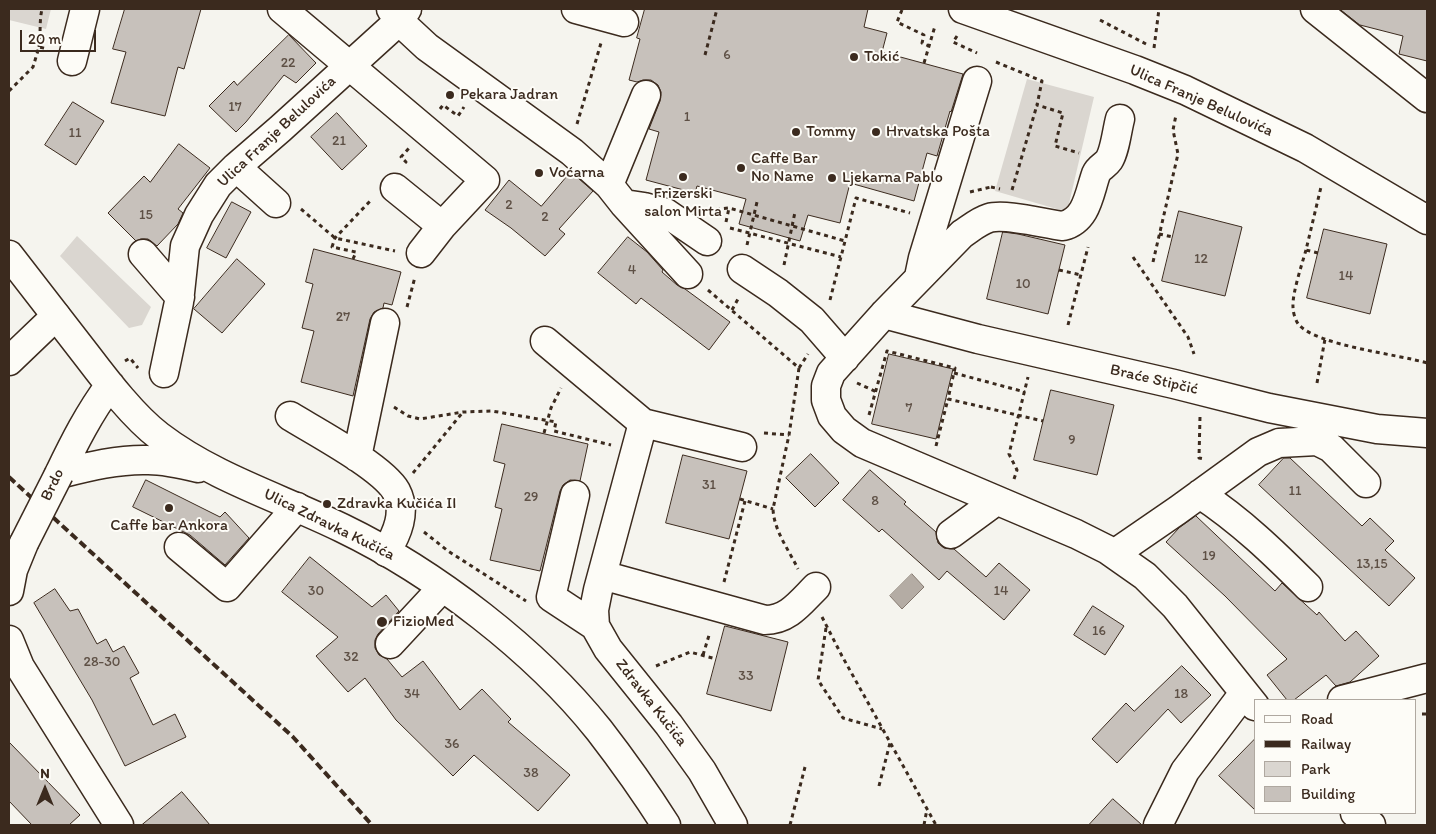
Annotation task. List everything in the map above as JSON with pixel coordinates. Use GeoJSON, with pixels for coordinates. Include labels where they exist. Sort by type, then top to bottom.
{"type":"FeatureCollection","features":[{"type":"Feature","properties":{"kind":"street"},"geometry":{"type":"LineString","coordinates":[[72,61],[85,9]]}},
{"type":"Feature","properties":{"kind":"street"},"geometry":{"type":"LineString","coordinates":[[282,9],[348,66]]}},
{"type":"Feature","properties":{"kind":"street"},"geometry":{"type":"LineString","coordinates":[[576,9],[616,20]]}},
{"type":"Feature","properties":{"kind":"street","name":"Ulica Franje Belulovića"},"geometry":{"type":"LineString","coordinates":[[963,9],[1135,70],[1185,90],[1306,148],[1427,220]]}},
{"type":"Feature","properties":{"kind":"street"},"geometry":{"type":"LineString","coordinates":[[1316,9],[1427,98]]}},
{"type":"Feature","properties":{"kind":"street","name":"Ulica Franje Belulovića"},"geometry":{"type":"LineString","coordinates":[[152,372],[180,297],[184,246],[198,215],[218,185],[348,66],[399,13],[427,47],[572,152],[616,194],[688,274]]}},
{"type":"Feature","properties":{"kind":"street","name":"Ulica Franje Belulovića"},"geometry":{"type":"LineString","coordinates":[[348,66],[485,180],[442,226],[420,256]]}},
{"type":"Feature","properties":{"kind":"street"},"geometry":{"type":"LineString","coordinates":[[919,279],[923,258],[977,81]]}},
{"type":"Feature","properties":{"kind":"street"},"geometry":{"type":"LineString","coordinates":[[646,95],[616,194],[644,207],[719,232]]}},
{"type":"Feature","properties":{"kind":"street"},"geometry":{"type":"LineString","coordinates":[[1120,119],[1109,161],[1097,172],[1087,204],[1078,219],[1071,224],[1063,226],[1005,217],[990,218],[962,234],[884,314],[831,373],[826,386],[826,400],[832,416],[844,430],[862,443],[1076,534],[1114,554],[1146,576],[1175,606],[1218,658],[1249,699],[1185,772],[1169,820]]}},
{"type":"Feature","properties":{"kind":"street"},"geometry":{"type":"LineString","coordinates":[[236,167],[276,203]]}},
{"type":"Feature","properties":{"kind":"street"},"geometry":{"type":"LineString","coordinates":[[391,184],[442,226]]}},
{"type":"Feature","properties":{"kind":"street"},"geometry":{"type":"LineString","coordinates":[[143,254],[180,297]]}},
{"type":"Feature","properties":{"kind":"street","name":"Ulica Zdravka Kučića"},"geometry":{"type":"LineString","coordinates":[[9,255],[56,316],[116,373],[157,435],[184,453],[222,474],[343,528],[386,552],[414,568],[485,619],[550,676],[598,729],[643,789],[666,825]]}},
{"type":"Feature","properties":{"kind":"street"},"geometry":{"type":"LineString","coordinates":[[742,269],[778,293],[812,320],[844,358]]}},
{"type":"Feature","properties":{"kind":"street","name":"Braće Stipčić"},"geometry":{"type":"LineString","coordinates":[[884,314],[978,339],[1269,408],[1376,429],[1427,434]]}},
{"type":"Feature","properties":{"kind":"street"},"geometry":{"type":"LineString","coordinates":[[9,361],[56,316]]}},
{"type":"Feature","properties":{"kind":"street"},"geometry":{"type":"LineString","coordinates":[[357,458],[396,316]]}},
{"type":"Feature","properties":{"kind":"street"},"geometry":{"type":"LineString","coordinates":[[544,341],[643,423],[742,447]]}},
{"type":"Feature","properties":{"kind":"street","name":"Brdo"},"geometry":{"type":"LineString","coordinates":[[9,591],[13,570],[24,543],[78,432],[116,373]]}},
{"type":"Feature","properties":{"kind":"street"},"geometry":{"type":"LineString","coordinates":[[290,416],[388,480],[398,499],[400,523],[396,536],[386,552]]}},
{"type":"Feature","properties":{"kind":"street"},"geometry":{"type":"LineString","coordinates":[[595,626],[594,610],[602,575],[643,423]]}},
{"type":"Feature","properties":{"kind":"street"},"geometry":{"type":"LineString","coordinates":[[1114,554],[1258,452],[1279,443],[1316,440],[1331,448],[1366,483]]}},
{"type":"Feature","properties":{"kind":"street"},"geometry":{"type":"LineString","coordinates":[[59,474],[103,464],[148,460],[178,463],[222,474]]}},
{"type":"Feature","properties":{"kind":"street"},"geometry":{"type":"LineString","coordinates":[[1200,494],[1226,511],[1267,546],[1308,587]]}},
{"type":"Feature","properties":{"kind":"street"},"geometry":{"type":"LineString","coordinates":[[575,495],[550,597],[595,626]]}},
{"type":"Feature","properties":{"kind":"street"},"geometry":{"type":"LineString","coordinates":[[951,534],[996,501]]}},
{"type":"Feature","properties":{"kind":"street"},"geometry":{"type":"LineString","coordinates":[[178,547],[227,587],[297,507]]}},
{"type":"Feature","properties":{"kind":"street"},"geometry":{"type":"LineString","coordinates":[[602,575],[764,620],[776,620],[788,614],[816,587]]}},
{"type":"Feature","properties":{"kind":"street"},"geometry":{"type":"LineString","coordinates":[[390,644],[442,588]]}},
{"type":"Feature","properties":{"kind":"street","name":"Zdravka Kučića"},"geometry":{"type":"LineString","coordinates":[[595,626],[608,649],[702,771],[733,825]]}},
{"type":"Feature","properties":{"kind":"street"},"geometry":{"type":"LineString","coordinates":[[9,640],[20,667],[120,825]]}},
{"type":"Feature","properties":{"kind":"street"},"geometry":{"type":"LineString","coordinates":[[1346,699],[1427,678]]}},
{"type":"Feature","properties":{"kind":"street"},"geometry":{"type":"LineString","coordinates":[[1356,814],[1371,825]]}},
{"type":"Feature","properties":{"kind":"path"},"geometry":{"type":"LineString","coordinates":[[38,47],[41,38],[39,21],[42,9]]}},
{"type":"Feature","properties":{"kind":"path"},"geometry":{"type":"LineString","coordinates":[[705,56],[717,9]]}},
{"type":"Feature","properties":{"kind":"path"},"geometry":{"type":"LineString","coordinates":[[1100,20],[1154,48],[1159,9]]}},
{"type":"Feature","properties":{"kind":"path"},"geometry":{"type":"LineString","coordinates":[[902,10],[897,22],[924,35],[922,43],[929,46]]}},
{"type":"Feature","properties":{"kind":"path"},"geometry":{"type":"LineString","coordinates":[[576,129],[616,20]]}},
{"type":"Feature","properties":{"kind":"path"},"geometry":{"type":"LineString","coordinates":[[924,64],[935,26]]}},
{"type":"Feature","properties":{"kind":"path"},"geometry":{"type":"LineString","coordinates":[[957,36],[953,42],[970,50]]}},
{"type":"Feature","properties":{"kind":"path"},"geometry":{"type":"LineString","coordinates":[[9,91],[33,67]]}},
{"type":"Feature","properties":{"kind":"path"},"geometry":{"type":"LineString","coordinates":[[990,187],[1012,192],[1042,81],[1026,74]]}},
{"type":"Feature","properties":{"kind":"path"},"geometry":{"type":"LineString","coordinates":[[435,114],[443,105],[458,116],[461,110]]}},
{"type":"Feature","properties":{"kind":"path"},"geometry":{"type":"LineString","coordinates":[[1037,105],[1063,113],[1055,146],[1109,161]]}},
{"type":"Feature","properties":{"kind":"path"},"geometry":{"type":"LineString","coordinates":[[1153,262],[1178,154],[1173,130],[1176,114]]}},
{"type":"Feature","properties":{"kind":"path"},"geometry":{"type":"LineString","coordinates":[[354,259],[356,252],[332,247],[335,238],[391,184],[406,162],[401,157],[413,144]]}},
{"type":"Feature","properties":{"kind":"path"},"geometry":{"type":"LineString","coordinates":[[1321,188],[1293,305],[1294,317],[1298,324],[1325,339],[1367,351],[1427,364]]}},
{"type":"Feature","properties":{"kind":"path"},"geometry":{"type":"LineString","coordinates":[[822,331],[856,198],[935,220]]}},
{"type":"Feature","properties":{"kind":"path"},"geometry":{"type":"LineString","coordinates":[[748,241],[757,202]]}},
{"type":"Feature","properties":{"kind":"path"},"geometry":{"type":"LineString","coordinates":[[841,257],[750,233],[719,232],[729,208],[845,241]]}},
{"type":"Feature","properties":{"kind":"path"},"geometry":{"type":"LineString","coordinates":[[786,258],[795,212]]}},
{"type":"Feature","properties":{"kind":"path"},"geometry":{"type":"LineString","coordinates":[[317,223],[335,238],[420,256],[396,316]]}},
{"type":"Feature","properties":{"kind":"path"},"geometry":{"type":"LineString","coordinates":[[1159,234],[1173,237]]}},
{"type":"Feature","properties":{"kind":"path"},"geometry":{"type":"LineString","coordinates":[[1068,325],[1088,247]]}},
{"type":"Feature","properties":{"kind":"path"},"geometry":{"type":"LineString","coordinates":[[1306,250],[1318,253]]}},
{"type":"Feature","properties":{"kind":"path"},"geometry":{"type":"LineString","coordinates":[[1133,257],[1188,337],[1194,354]]}},
{"type":"Feature","properties":{"kind":"path"},"geometry":{"type":"LineString","coordinates":[[1059,270],[1081,275]]}},
{"type":"Feature","properties":{"kind":"path"},"geometry":{"type":"LineString","coordinates":[[688,274],[799,368],[789,435],[773,509],[773,518],[777,529],[790,554]]}},
{"type":"Feature","properties":{"kind":"path"},"geometry":{"type":"LineString","coordinates":[[1317,383],[1325,339]]}},
{"type":"Feature","properties":{"kind":"path"},"geometry":{"type":"LineString","coordinates":[[869,416],[887,351],[955,368],[937,440]]}},
{"type":"Feature","properties":{"kind":"path"},"geometry":{"type":"LineString","coordinates":[[116,373],[130,358],[152,372]]}},
{"type":"Feature","properties":{"kind":"path"},"geometry":{"type":"LineString","coordinates":[[954,373],[1025,392]]}},
{"type":"Feature","properties":{"kind":"path"},"geometry":{"type":"LineString","coordinates":[[856,383],[877,392]]}},
{"type":"Feature","properties":{"kind":"path"},"geometry":{"type":"LineString","coordinates":[[1017,470],[1009,454],[1026,387]]}},
{"type":"Feature","properties":{"kind":"path"},"geometry":{"type":"LineString","coordinates":[[948,399],[1043,421]]}},
{"type":"Feature","properties":{"kind":"path"},"geometry":{"type":"LineString","coordinates":[[392,405],[408,416],[420,418],[463,412],[492,411],[556,422],[554,431],[636,451]]}},
{"type":"Feature","properties":{"kind":"path"},"geometry":{"type":"LineString","coordinates":[[544,433],[551,408]]}},
{"type":"Feature","properties":{"kind":"path"},"geometry":{"type":"LineString","coordinates":[[463,412],[398,499],[415,516],[424,533],[448,551],[526,601]]}},
{"type":"Feature","properties":{"kind":"path"},"geometry":{"type":"LineString","coordinates":[[782,434],[789,435]]}},
{"type":"Feature","properties":{"kind":"path"},"geometry":{"type":"LineString","coordinates":[[1199,441],[1199,458]]}},
{"type":"Feature","properties":{"kind":"path"},"geometry":{"type":"LineString","coordinates":[[740,499],[773,509]]}},
{"type":"Feature","properties":{"kind":"path"},"geometry":{"type":"LineString","coordinates":[[725,577],[745,501]]}},
{"type":"Feature","properties":{"kind":"path"},"geometry":{"type":"LineString","coordinates":[[703,656],[711,627]]}},
{"type":"Feature","properties":{"kind":"path"},"geometry":{"type":"LineString","coordinates":[[827,627],[818,680],[843,718],[882,729]]}},
{"type":"Feature","properties":{"kind":"path"},"geometry":{"type":"LineString","coordinates":[[833,639],[936,825]]}},
{"type":"Feature","properties":{"kind":"path"},"geometry":{"type":"LineString","coordinates":[[630,676],[690,652],[716,659]]}},
{"type":"Feature","properties":{"kind":"path"},"geometry":{"type":"LineString","coordinates":[[1422,714],[1427,714]]}},
{"type":"Feature","properties":{"kind":"path"},"geometry":{"type":"LineString","coordinates":[[879,786],[890,743]]}},
{"type":"Feature","properties":{"kind":"path"},"geometry":{"type":"LineString","coordinates":[[790,825],[805,767]]}},
{"type":"Feature","properties":{"kind":"path"},"geometry":{"type":"LineString","coordinates":[[924,825],[927,808]]}},
{"type":"Feature","properties":{"kind":"green space"},"geometry":{"type":"Polygon","coordinates":[[[9,9],[51,9],[46,29],[9,20],[9,9]]]}},
{"type":"Feature","properties":{"kind":"green space"},"geometry":{"type":"Polygon","coordinates":[[[1027,79],[1094,97],[1067,212],[995,191],[1027,79]]]}},
{"type":"Feature","properties":{"kind":"green space"},"geometry":{"type":"Polygon","coordinates":[[[77,236],[151,307],[142,325],[129,328],[60,256],[77,236]]]}},
{"type":"Feature","properties":{"kind":"shaded area"},"geometry":{"type":"Polygon","coordinates":[[[912,574],[924,587],[902,609],[890,596],[912,574]]]}},
{"type":"Feature","properties":{"kind":"building"},"geometry":{"type":"Polygon","coordinates":[[[125,9],[201,9],[184,69],[178,67],[165,116],[111,103],[126,52],[113,49],[125,9]]]}},
{"type":"Feature","properties":{"kind":"building"},"geometry":{"type":"Polygon","coordinates":[[[645,9],[868,9],[864,27],[887,33],[882,52],[963,74],[937,156],[927,153],[914,201],[850,183],[840,223],[808,215],[800,241],[739,224],[746,199],[697,186],[695,193],[646,180],[659,132],[649,129],[660,101],[661,92],[658,85],[651,80],[637,82],[629,80],[640,39],[637,38],[645,9]]]}},
{"type":"Feature","properties":{"kind":"building"},"geometry":{"type":"Polygon","coordinates":[[[1340,9],[1427,9],[1427,61],[1399,54],[1403,36],[1360,25],[1340,9]]]}},
{"type":"Feature","properties":{"kind":"building"},"geometry":{"type":"Polygon","coordinates":[[[289,35],[316,63],[296,83],[284,75],[236,132],[209,106],[234,81],[237,85],[289,35]]]}},
{"type":"Feature","properties":{"kind":"building"},"geometry":{"type":"Polygon","coordinates":[[[73,102],[104,121],[76,165],[45,145],[73,102]]]}},
{"type":"Feature","properties":{"kind":"building"},"geometry":{"type":"Polygon","coordinates":[[[337,113],[367,146],[342,170],[311,137],[337,113]]]}},
{"type":"Feature","properties":{"kind":"building"},"geometry":{"type":"Polygon","coordinates":[[[179,144],[210,168],[178,209],[183,213],[178,224],[157,246],[148,239],[136,241],[108,213],[144,176],[150,182],[179,144]]]}},
{"type":"Feature","properties":{"kind":"building"},"geometry":{"type":"Polygon","coordinates":[[[571,172],[593,191],[559,229],[565,234],[545,256],[511,228],[485,210],[509,180],[541,206],[571,172]]]}},
{"type":"Feature","properties":{"kind":"building"},"geometry":{"type":"Polygon","coordinates":[[[232,202],[251,212],[226,258],[207,248],[232,202]]]}},
{"type":"Feature","properties":{"kind":"building"},"geometry":{"type":"Polygon","coordinates":[[[1179,211],[1242,227],[1225,296],[1162,281],[1179,211]]]}},
{"type":"Feature","properties":{"kind":"building"},"geometry":{"type":"Polygon","coordinates":[[[1324,229],[1387,244],[1370,314],[1307,298],[1324,229]]]}},
{"type":"Feature","properties":{"kind":"building"},"geometry":{"type":"Polygon","coordinates":[[[1003,232],[1065,245],[1048,314],[987,299],[1003,232]]]}},
{"type":"Feature","properties":{"kind":"building"},"geometry":{"type":"Polygon","coordinates":[[[628,237],[647,252],[663,270],[662,272],[677,285],[730,322],[709,350],[641,298],[636,304],[598,273],[628,237]]]}},
{"type":"Feature","properties":{"kind":"building"},"geometry":{"type":"Polygon","coordinates":[[[314,249],[401,272],[392,305],[384,303],[383,308],[374,312],[370,319],[353,396],[301,382],[314,331],[302,328],[313,284],[306,282],[314,249]]]}},
{"type":"Feature","properties":{"kind":"building"},"geometry":{"type":"Polygon","coordinates":[[[237,259],[265,284],[222,333],[194,309],[237,259]]]}},
{"type":"Feature","properties":{"kind":"building"},"geometry":{"type":"Polygon","coordinates":[[[889,354],[953,369],[936,439],[872,424],[889,354]]]}},
{"type":"Feature","properties":{"kind":"building"},"geometry":{"type":"Polygon","coordinates":[[[1051,390],[1114,405],[1097,475],[1034,460],[1051,390]]]}},
{"type":"Feature","properties":{"kind":"building"},"geometry":{"type":"Polygon","coordinates":[[[502,424],[588,444],[580,481],[570,480],[563,485],[560,491],[540,571],[490,560],[502,509],[495,507],[505,464],[494,461],[502,424]]]}},
{"type":"Feature","properties":{"kind":"building"},"geometry":{"type":"Polygon","coordinates":[[[811,454],[839,483],[815,507],[786,478],[811,454]]]}},
{"type":"Feature","properties":{"kind":"building"},"geometry":{"type":"Polygon","coordinates":[[[683,455],[747,471],[729,539],[666,523],[683,455]]]}},
{"type":"Feature","properties":{"kind":"building"},"geometry":{"type":"Polygon","coordinates":[[[1284,458],[1290,458],[1362,526],[1370,518],[1394,541],[1385,550],[1415,578],[1389,606],[1259,485],[1284,458]]]}},
{"type":"Feature","properties":{"kind":"building"},"geometry":{"type":"Polygon","coordinates":[[[870,470],[906,502],[904,504],[936,532],[938,543],[944,548],[954,549],[986,577],[999,563],[1030,590],[1004,620],[947,571],[939,580],[882,529],[879,532],[843,500],[870,470]]]}},
{"type":"Feature","properties":{"kind":"building"},"geometry":{"type":"Polygon","coordinates":[[[146,480],[220,517],[225,512],[249,538],[225,565],[190,535],[133,507],[146,480]]]}},
{"type":"Feature","properties":{"kind":"building"},"geometry":{"type":"Polygon","coordinates":[[[1196,516],[1275,591],[1282,583],[1317,615],[1319,612],[1345,641],[1356,631],[1379,656],[1350,682],[1336,686],[1326,675],[1295,699],[1286,699],[1267,675],[1287,659],[1225,596],[1166,542],[1179,528],[1196,516]]]}},
{"type":"Feature","properties":{"kind":"building"},"geometry":{"type":"Polygon","coordinates":[[[310,557],[372,607],[386,595],[399,611],[378,634],[375,640],[375,648],[379,655],[387,659],[402,677],[423,661],[460,710],[482,689],[511,719],[508,722],[570,775],[538,811],[474,755],[453,776],[396,720],[365,678],[348,692],[316,656],[338,637],[282,592],[310,557]]]}},
{"type":"Feature","properties":{"kind":"building"},"geometry":{"type":"Polygon","coordinates":[[[55,589],[70,611],[78,609],[97,644],[106,639],[113,652],[124,646],[139,673],[130,678],[153,725],[175,714],[186,737],[125,766],[92,700],[34,603],[55,589]]]}},
{"type":"Feature","properties":{"kind":"building"},"geometry":{"type":"Polygon","coordinates":[[[1093,606],[1124,626],[1105,655],[1074,635],[1093,606]]]}},
{"type":"Feature","properties":{"kind":"building"},"geometry":{"type":"Polygon","coordinates":[[[725,626],[788,642],[771,711],[707,694],[725,626]]]}},
{"type":"Feature","properties":{"kind":"building"},"geometry":{"type":"Polygon","coordinates":[[[1182,666],[1211,695],[1181,723],[1168,709],[1117,763],[1092,739],[1126,703],[1134,711],[1182,666]]]}},
{"type":"Feature","properties":{"kind":"building"},"geometry":{"type":"Polygon","coordinates":[[[1254,740],[1254,809],[1219,776],[1254,740]]]}},
{"type":"Feature","properties":{"kind":"building"},"geometry":{"type":"Polygon","coordinates":[[[9,742],[80,815],[69,825],[32,825],[9,801],[9,742]]]}},
{"type":"Feature","properties":{"kind":"building"},"geometry":{"type":"Polygon","coordinates":[[[182,792],[210,825],[142,825],[182,792]]]}},
{"type":"Feature","properties":{"kind":"building"},"geometry":{"type":"Polygon","coordinates":[[[1113,799],[1142,825],[1089,825],[1113,799]]]}},
{"type":"Feature","properties":{"kind":"railway"},"geometry":{"type":"LineString","coordinates":[[9,477],[293,737],[372,825]]}},
{"type":"Feature","properties":{"kind":"place","name":"Tokić"},"geometry":{"type":"Point","coordinates":[854,57]}},
{"type":"Feature","properties":{"kind":"place","name":"Pekara Jadran"},"geometry":{"type":"Point","coordinates":[450,95]}},
{"type":"Feature","properties":{"kind":"place","name":"Tommy"},"geometry":{"type":"Point","coordinates":[796,132]}},
{"type":"Feature","properties":{"kind":"place","name":"Hrvatska Pošta"},"geometry":{"type":"Point","coordinates":[876,132]}},
{"type":"Feature","properties":{"kind":"place","name":"Caffe Bar No Name"},"geometry":{"type":"Point","coordinates":[741,168]}},
{"type":"Feature","properties":{"kind":"place","name":"Voćarna"},"geometry":{"type":"Point","coordinates":[539,173]}},
{"type":"Feature","properties":{"kind":"place","name":"Frizerski salon Mirta"},"geometry":{"type":"Point","coordinates":[683,177]}},
{"type":"Feature","properties":{"kind":"place","name":"Ljekarna Pablo"},"geometry":{"type":"Point","coordinates":[832,178]}},
{"type":"Feature","properties":{"kind":"place","name":"Zdravka Kučića II"},"geometry":{"type":"Point","coordinates":[327,504]}},
{"type":"Feature","properties":{"kind":"place","name":"Caffe bar Ankora"},"geometry":{"type":"Point","coordinates":[169,508]}},
{"type":"Feature","properties":{"kind":"place","name":"FizioMed"},"geometry":{"type":"Point","coordinates":[382,622]}}]}
